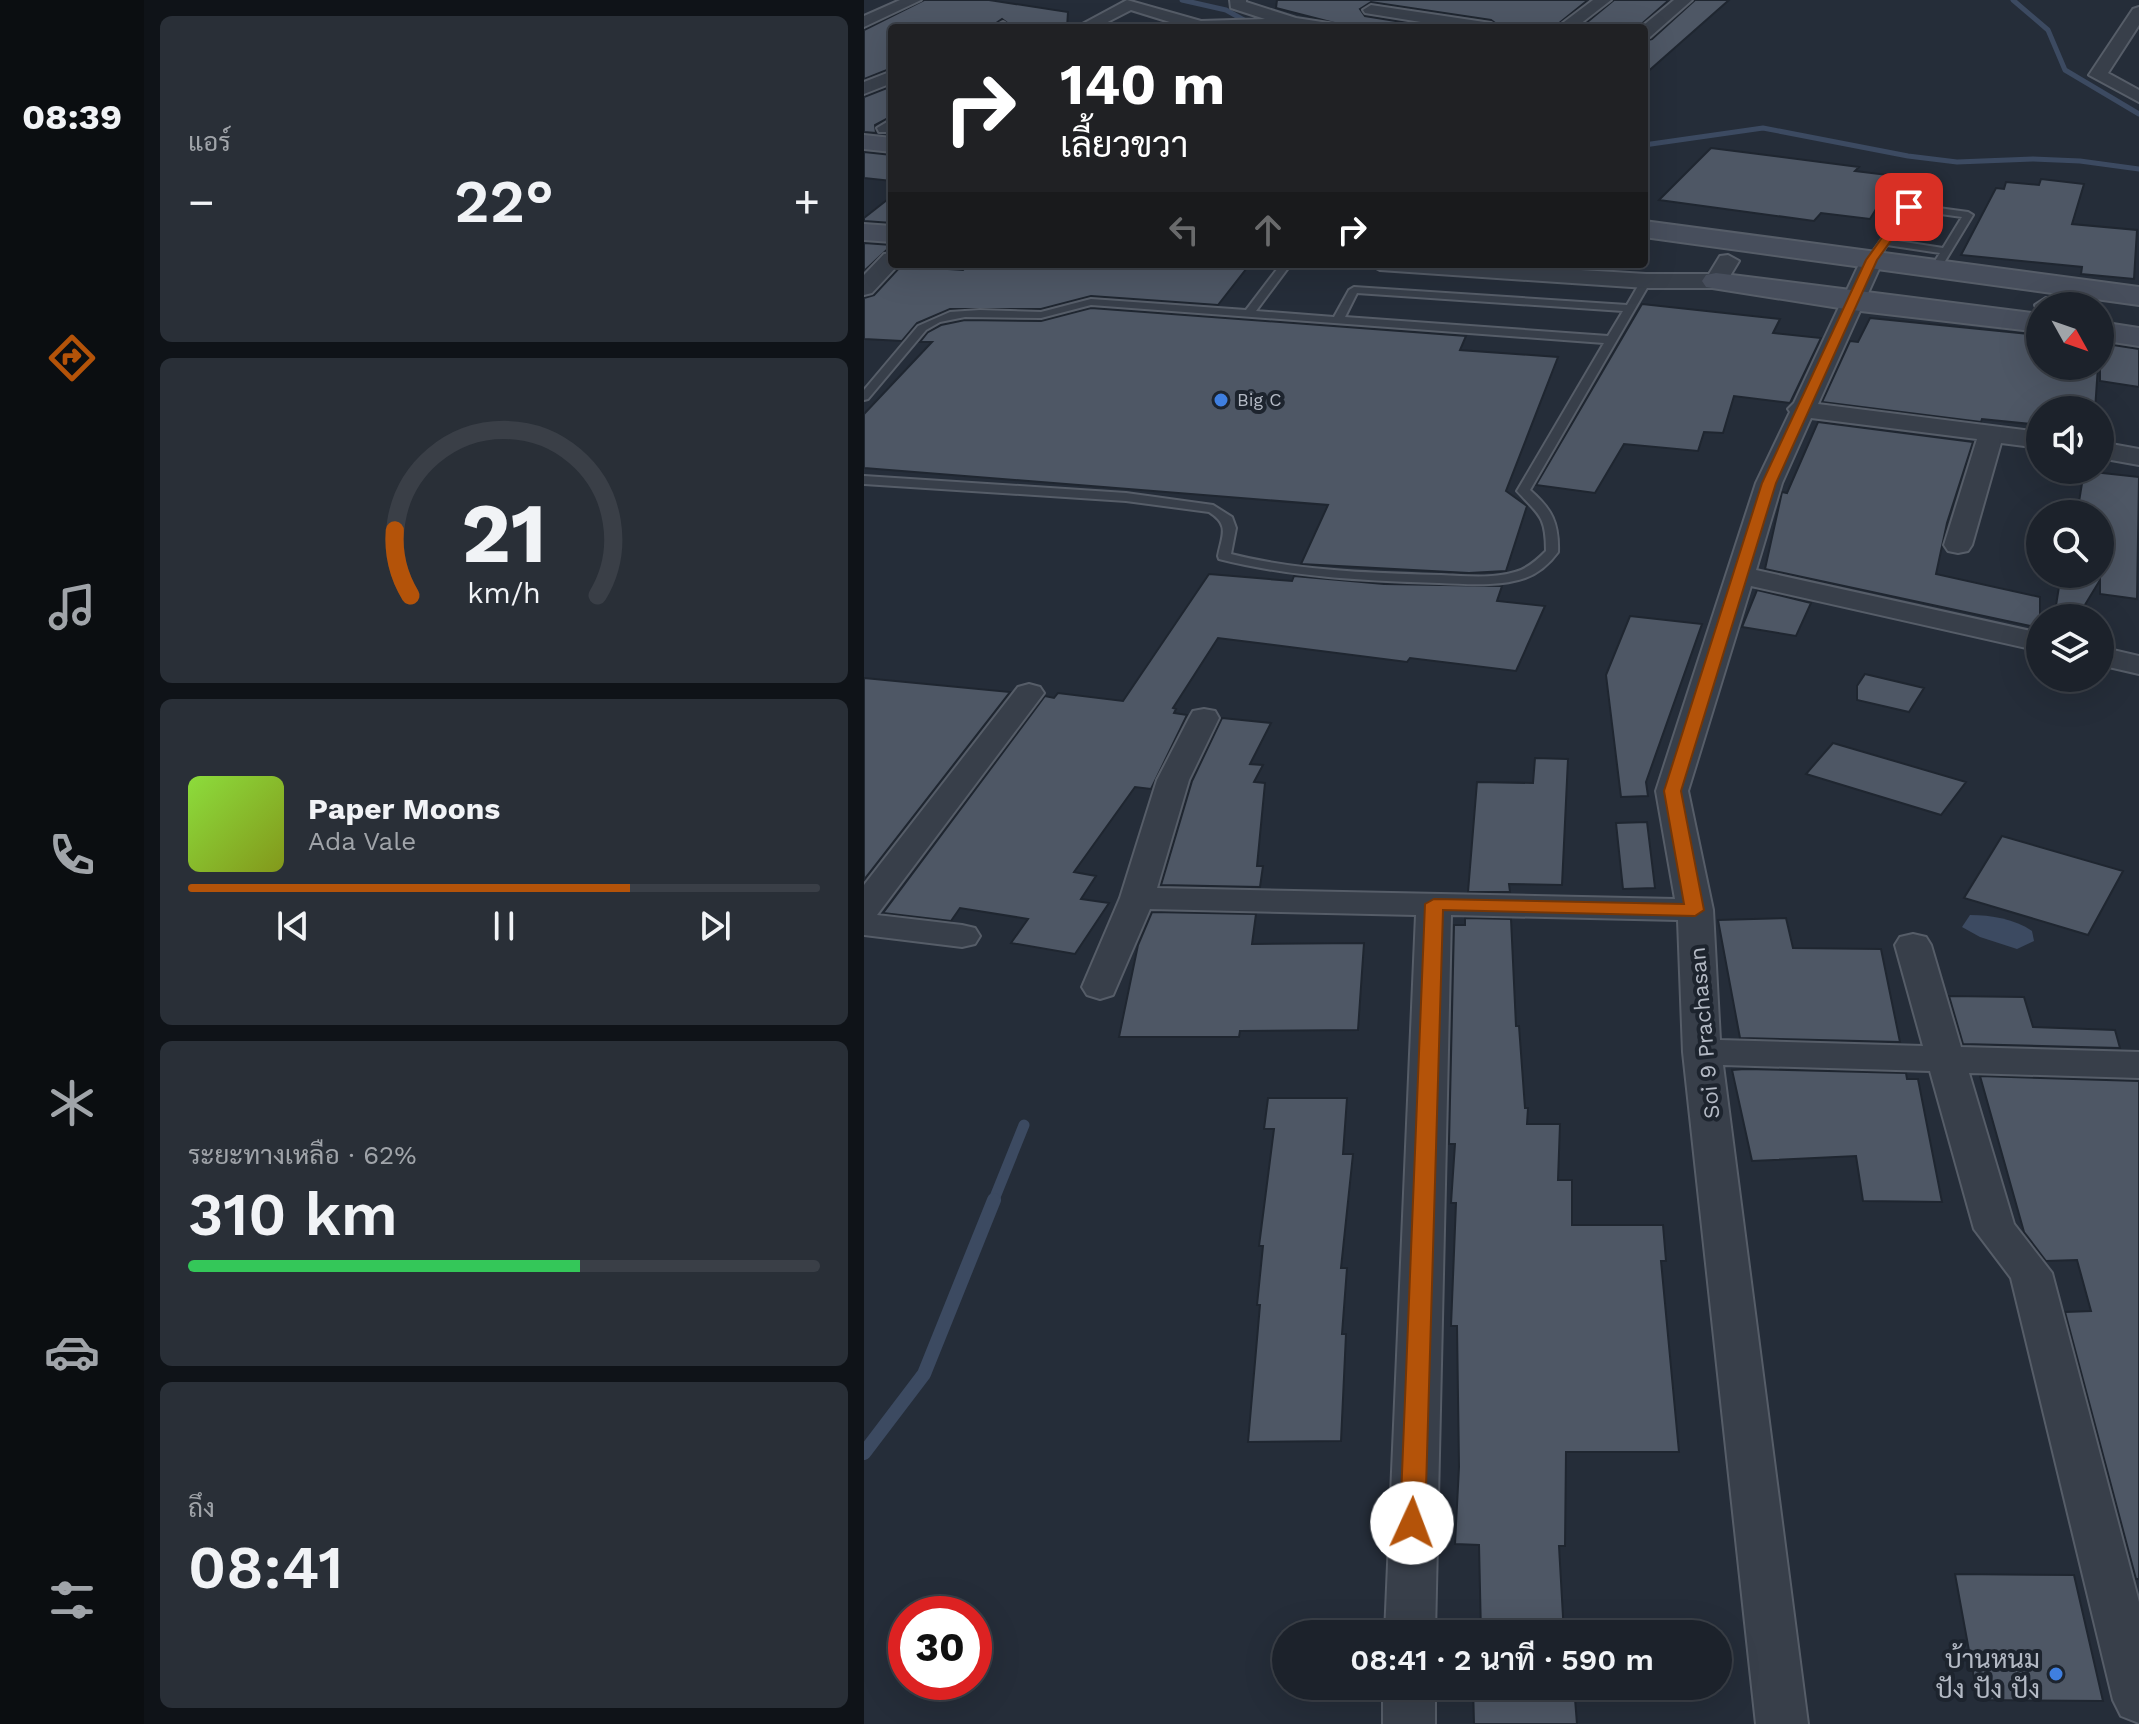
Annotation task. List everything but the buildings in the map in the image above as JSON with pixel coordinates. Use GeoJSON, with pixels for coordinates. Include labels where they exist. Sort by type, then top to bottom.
{"type":"FeatureCollection","features":[{"type":"Feature","properties":{"kind":"main road"},"geometry":{"type":"LineString","coordinates":[[864,142],[885,130]]}},
{"type":"Feature","properties":{"kind":"main road"},"geometry":{"type":"LineString","coordinates":[[1648,230],[1868,271],[2026,310]]}},
{"type":"Feature","properties":{"kind":"main road"},"geometry":{"type":"LineString","coordinates":[[864,232],[888,234]]}},
{"type":"Feature","properties":{"kind":"main road"},"geometry":{"type":"LineString","coordinates":[[1648,251],[1722,271],[1868,271],[1941,260],[2139,296]]}},
{"type":"Feature","properties":{"kind":"main road"},"geometry":{"type":"LineString","coordinates":[[2114,314],[2139,318]]}},
{"type":"Feature","properties":{"kind":"main road"},"geometry":{"type":"LineString","coordinates":[[2114,333],[2139,337]]}},
{"type":"Feature","properties":{"kind":"street"},"geometry":{"type":"LineString","coordinates":[[864,22],[913,0]]}},
{"type":"Feature","properties":{"kind":"street"},"geometry":{"type":"LineString","coordinates":[[1238,0],[1237,5],[1301,24]]}},
{"type":"Feature","properties":{"kind":"street"},"geometry":{"type":"LineString","coordinates":[[1355,19],[1390,0]]}},
{"type":"Feature","properties":{"kind":"street"},"geometry":{"type":"LineString","coordinates":[[1570,24],[1603,0]]}},
{"type":"Feature","properties":{"kind":"street"},"geometry":{"type":"LineString","coordinates":[[1648,30],[1684,0]]}},
{"type":"Feature","properties":{"kind":"street"},"geometry":{"type":"LineString","coordinates":[[1091,24],[1130,4],[1189,24]]}},
{"type":"Feature","properties":{"kind":"street"},"geometry":{"type":"LineString","coordinates":[[2139,12],[2133,31],[2098,75],[2139,97]]}},
{"type":"Feature","properties":{"kind":"street"},"geometry":{"type":"LineString","coordinates":[[1355,19],[1431,24]]}},
{"type":"Feature","properties":{"kind":"street"},"geometry":{"type":"LineString","coordinates":[[1270,24],[1294,23]]}},
{"type":"Feature","properties":{"kind":"street"},"geometry":{"type":"LineString","coordinates":[[864,89],[888,78]]}},
{"type":"Feature","properties":{"kind":"street"},"geometry":{"type":"LineString","coordinates":[[864,288],[888,263]]}},
{"type":"Feature","properties":{"kind":"street"},"geometry":{"type":"LineString","coordinates":[[1443,268],[1646,281],[1722,271]]}},
{"type":"Feature","properties":{"kind":"street","name":"Soi 9 Prachasan"},"geometry":{"type":"LineString","coordinates":[[1782,1724],[1702,1052],[1695,910],[1672,791],[1769,483],[1800,409],[1868,271]]}},
{"type":"Feature","properties":{"kind":"street"},"geometry":{"type":"LineString","coordinates":[[1800,409],[2026,438]]}},
{"type":"Feature","properties":{"kind":"street"},"geometry":{"type":"LineString","coordinates":[[1958,545],[1992,432]]}},
{"type":"Feature","properties":{"kind":"street"},"geometry":{"type":"LineString","coordinates":[[2114,453],[2139,457]]}},
{"type":"Feature","properties":{"kind":"street"},"geometry":{"type":"LineString","coordinates":[[1740,575],[2026,639]]}},
{"type":"Feature","properties":{"kind":"street"},"geometry":{"type":"LineString","coordinates":[[2114,659],[2139,665]]}},
{"type":"Feature","properties":{"kind":"street"},"geometry":{"type":"LineString","coordinates":[[864,908],[1029,693]]}},
{"type":"Feature","properties":{"kind":"street"},"geometry":{"type":"LineString","coordinates":[[1100,987],[1137,898],[1173,780],[1204,718]]}},
{"type":"Feature","properties":{"kind":"street"},"geometry":{"type":"LineString","coordinates":[[1137,898],[1695,910]]}},
{"type":"Feature","properties":{"kind":"street"},"geometry":{"type":"LineString","coordinates":[[1410,1620],[1434,904]]}},
{"type":"Feature","properties":{"kind":"street"},"geometry":{"type":"LineString","coordinates":[[864,924],[962,936]]}},
{"type":"Feature","properties":{"kind":"street"},"geometry":{"type":"LineString","coordinates":[[1913,945],[1995,1229],[2031,1273],[2139,1700]]}},
{"type":"Feature","properties":{"kind":"street"},"geometry":{"type":"LineString","coordinates":[[1702,1052],[2139,1065]]}},
{"type":"Feature","properties":{"kind":"street"},"geometry":{"type":"LineString","coordinates":[[1409,1700],[1409,1724]]}},
{"type":"Feature","properties":{"kind":"lane"},"geometry":{"type":"LineString","coordinates":[[1868,271],[1909,207],[1968,215],[1941,260]]}},
{"type":"Feature","properties":{"kind":"lane"},"geometry":{"type":"LineString","coordinates":[[1251,311],[1283,268]]}},
{"type":"Feature","properties":{"kind":"lane"},"geometry":{"type":"LineString","coordinates":[[864,480],[926,487],[1115,497],[1213,509],[1226,517],[1230,528],[1224,556],[1247,562],[1428,578],[1487,581],[1517,577],[1533,569],[1552,552],[1553,523],[1545,508],[1523,491],[1646,281]]}},
{"type":"Feature","properties":{"kind":"lane"},"geometry":{"type":"LineString","coordinates":[[1339,318],[1354,290],[1630,308]]}},
{"type":"Feature","properties":{"kind":"lane"},"geometry":{"type":"LineString","coordinates":[[864,397],[922,328],[933,320],[967,312],[1039,315],[1091,302],[1251,311],[1612,340]]}},
{"type":"Feature","properties":{"kind":"water"},"geometry":{"type":"Polygon","coordinates":[[[1970,915],[2018,923],[2032,931],[2034,941],[2017,949],[1980,937],[1962,927],[1970,915]]]}},
{"type":"Feature","properties":{"kind":"waterway"},"geometry":{"type":"LineString","coordinates":[[1182,0],[1226,10],[1251,24]]}},
{"type":"Feature","properties":{"kind":"waterway"},"geometry":{"type":"LineString","coordinates":[[2013,0],[2048,30],[2065,70],[2139,114]]}},
{"type":"Feature","properties":{"kind":"waterway"},"geometry":{"type":"LineString","coordinates":[[1648,144],[1763,128],[1908,156],[1957,162],[2033,159],[2080,161],[2139,169]]}},
{"type":"Feature","properties":{"kind":"waterway"},"geometry":{"type":"LineString","coordinates":[[993,1202],[1024,1125]]}},
{"type":"Feature","properties":{"kind":"waterway"},"geometry":{"type":"LineString","coordinates":[[864,1453],[924,1374],[994,1200]]}},
{"type":"Feature","properties":{"kind":"place","name":"Big C"},"geometry":{"type":"Point","coordinates":[1221,400]}},
{"type":"Feature","properties":{"kind":"place","name":"บ้านหนม ปัง ปัง ปัง"},"geometry":{"type":"Point","coordinates":[2056,1674]}},
{"type":"Feature","properties":{"kind":"route"},"geometry":{"type":"LineString","coordinates":[[1412,1523],[1434,904],[1695,910],[1672,791],[1769,483],[1800,409],[1872,260],[1909,207]]}}]}
